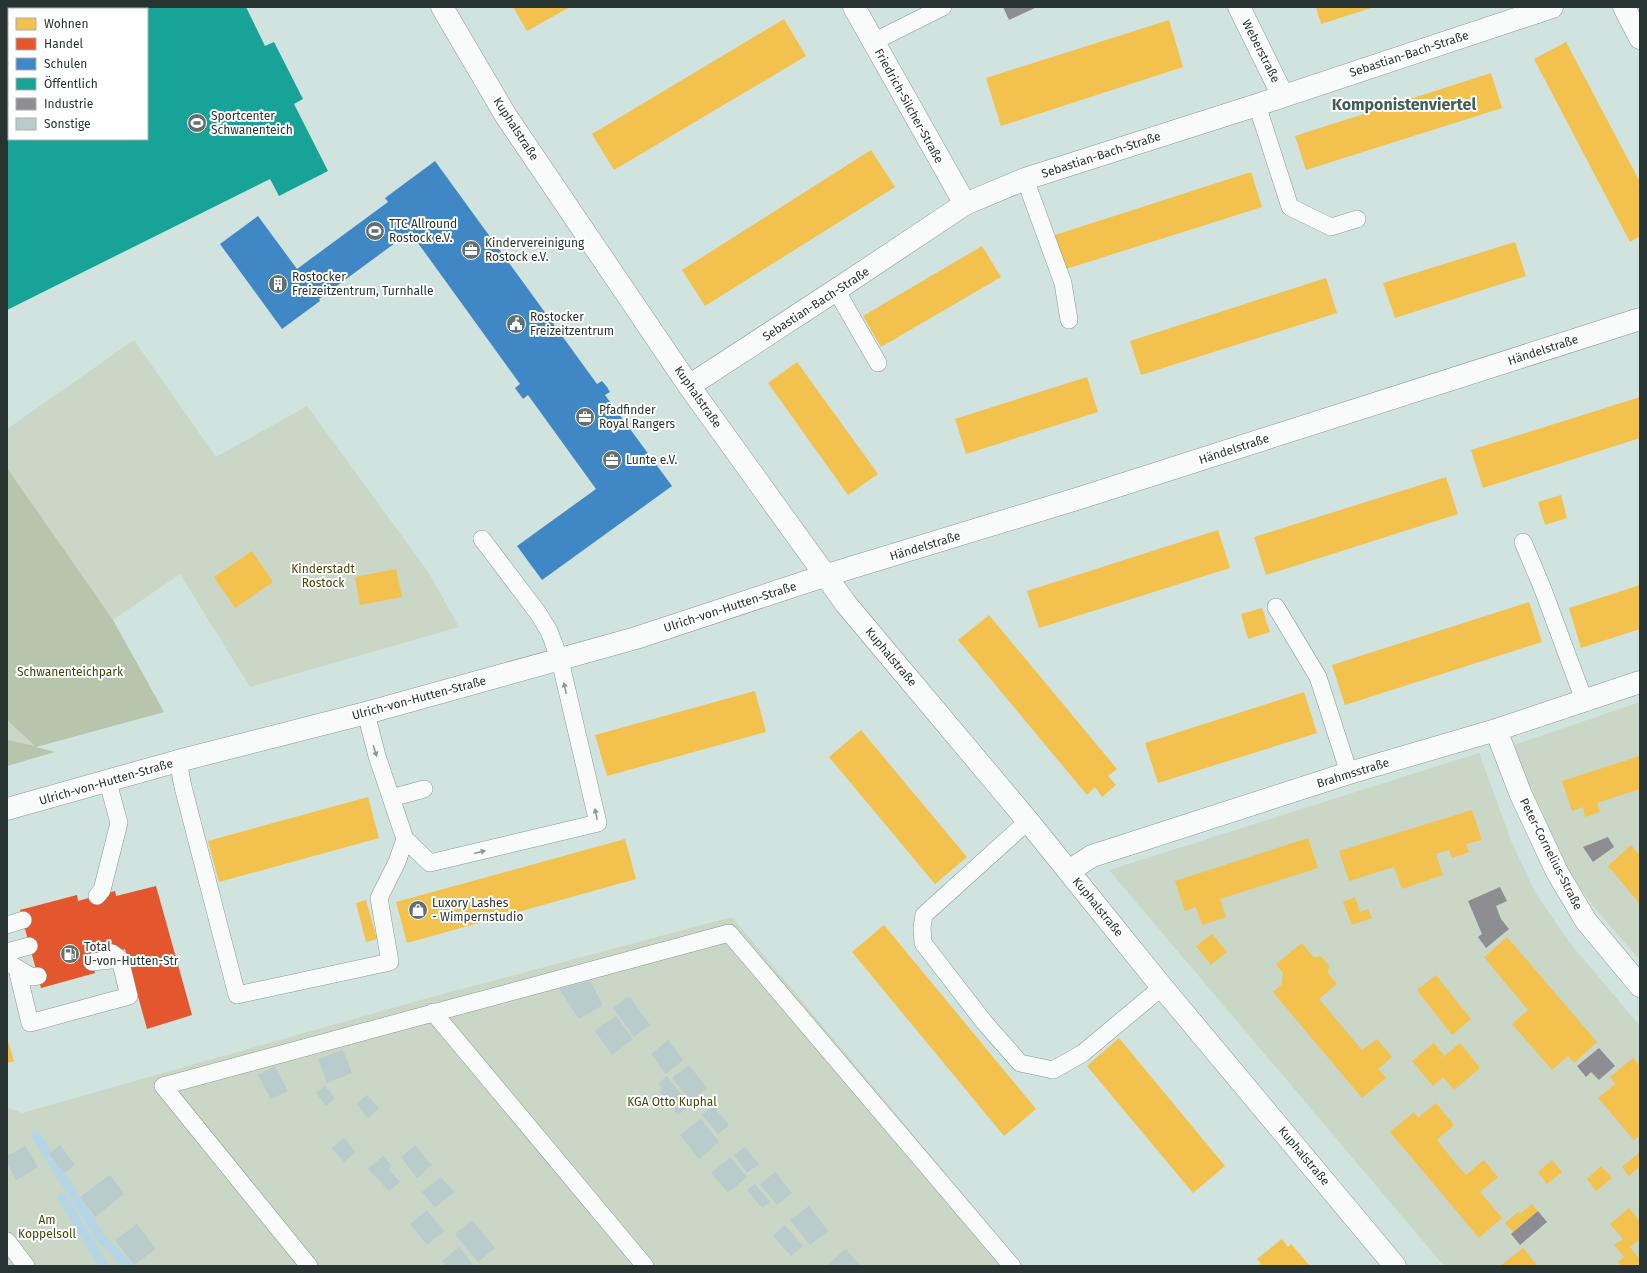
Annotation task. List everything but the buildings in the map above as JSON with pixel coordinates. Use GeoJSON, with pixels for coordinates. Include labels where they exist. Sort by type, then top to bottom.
{"type":"FeatureCollection","features":[{"type":"Feature","properties":{"kind":"street","name":"Kuphalstraße"},"geometry":{"type":"LineString","coordinates":[[442,7],[506,116],[689,386],[854,614],[1028,820],[1162,987],[1396,1266]]}},
{"type":"Feature","properties":{"kind":"street","name":"Friedrich-Silcher-Straße"},"geometry":{"type":"LineString","coordinates":[[854,7],[965,204]]}},
{"type":"Feature","properties":{"kind":"street","name":"Weberstraße"},"geometry":{"type":"LineString","coordinates":[[1239,7],[1283,96]]}},
{"type":"Feature","properties":{"kind":"street","name":"Sebastian-Bach-Straße"},"geometry":{"type":"LineString","coordinates":[[689,386],[965,204],[1025,179],[1257,105],[1552,7]]}},
{"type":"Feature","properties":{"kind":"street"},"geometry":{"type":"LineString","coordinates":[[1624,7],[1640,38]]}},
{"type":"Feature","properties":{"kind":"street","name":"Händelstraße"},"geometry":{"type":"LineString","coordinates":[[827,576],[1083,497],[1640,319]]}},
{"type":"Feature","properties":{"kind":"street","name":"Ulrich-von-Hutten-Straße"},"geometry":{"type":"LineString","coordinates":[[7,809],[108,782],[178,761],[366,713],[560,660],[636,638],[827,576]]}},
{"type":"Feature","properties":{"kind":"street","name":"Brahmsstraße"},"geometry":{"type":"LineString","coordinates":[[1069,871],[1092,856],[1349,773],[1496,730],[1640,682]]}},
{"type":"Feature","properties":{"kind":"street","name":"Peter-Cornelius-Straße"},"geometry":{"type":"LineString","coordinates":[[1496,730],[1521,795],[1557,872],[1586,921],[1640,986]]}},
{"type":"Feature","properties":{"kind":"lane"},"geometry":{"type":"LineString","coordinates":[[873,42],[942,7]]}},
{"type":"Feature","properties":{"kind":"lane"},"geometry":{"type":"LineString","coordinates":[[1257,105],[1290,207],[1331,227],[1357,219]]}},
{"type":"Feature","properties":{"kind":"lane"},"geometry":{"type":"LineString","coordinates":[[1025,179],[1063,283],[1069,320]]}},
{"type":"Feature","properties":{"kind":"lane"},"geometry":{"type":"LineString","coordinates":[[836,290],[878,363]]}},
{"type":"Feature","properties":{"kind":"lane"},"geometry":{"type":"LineString","coordinates":[[366,713],[377,756],[405,839],[430,863],[598,823],[560,660],[549,631],[538,613],[482,539]]}},
{"type":"Feature","properties":{"kind":"lane"},"geometry":{"type":"LineString","coordinates":[[1523,542],[1542,587],[1584,700]]}},
{"type":"Feature","properties":{"kind":"lane"},"geometry":{"type":"LineString","coordinates":[[1276,606],[1318,677],[1349,773]]}},
{"type":"Feature","properties":{"kind":"lane"},"geometry":{"type":"LineString","coordinates":[[178,761],[183,787],[237,995],[390,962],[379,898],[398,862],[405,839]]}},
{"type":"Feature","properties":{"kind":"lane"},"geometry":{"type":"LineString","coordinates":[[97,896],[102,890],[119,823],[108,782]]}},
{"type":"Feature","properties":{"kind":"lane"},"geometry":{"type":"LineString","coordinates":[[391,798],[424,789]]}},
{"type":"Feature","properties":{"kind":"lane"},"geometry":{"type":"LineString","coordinates":[[1028,820],[924,915],[922,927],[923,943],[984,1022],[1020,1063],[1053,1070],[1084,1053],[1162,987]]}},
{"type":"Feature","properties":{"kind":"lane"},"geometry":{"type":"LineString","coordinates":[[309,1266],[163,1086],[729,932],[1012,1266]]}},
{"type":"Feature","properties":{"kind":"lane"},"geometry":{"type":"LineString","coordinates":[[7,952],[29,946]]}},
{"type":"Feature","properties":{"kind":"lane"},"geometry":{"type":"LineString","coordinates":[[12,965],[30,1022],[129,996],[116,956],[92,962]]}},
{"type":"Feature","properties":{"kind":"lane"},"geometry":{"type":"LineString","coordinates":[[12,965],[32,977],[38,976]]}},
{"type":"Feature","properties":{"kind":"lane"},"geometry":{"type":"LineString","coordinates":[[433,1012],[645,1266]]}},
{"type":"Feature","properties":{"kind":"lane"},"geometry":{"type":"LineString","coordinates":[[7,1241],[26,1266]]}},
{"type":"Feature","properties":{"kind":"green space","name":"Kinderstadt Rostock"},"geometry":{"type":"Polygon","coordinates":[[[134,340],[216,457],[307,406],[429,573],[459,627],[250,687],[180,574],[113,620],[164,712],[7,755],[7,429],[134,340]]]}},
{"type":"Feature","properties":{"kind":"green space","name":"Schwanenteichpark"},"geometry":{"type":"Polygon","coordinates":[[[7,468],[113,620],[164,712],[36,747],[55,752],[7,766],[7,740],[35,746],[7,720],[7,468]]]}},
{"type":"Feature","properties":{"kind":"green space"},"geometry":{"type":"Polygon","coordinates":[[[1640,702],[1640,960],[1593,906],[1561,860],[1511,746],[1640,702]]]}},
{"type":"Feature","properties":{"kind":"green space"},"geometry":{"type":"Polygon","coordinates":[[[1479,753],[1512,843],[1535,892],[1569,942],[1640,1026],[1640,1266],[1444,1266],[1109,870],[1479,753]]]}},
{"type":"Feature","properties":{"kind":"green space","name":"KGA Otto Kuphal"},"geometry":{"type":"Polygon","coordinates":[[[732,917],[1023,1266],[7,1266],[7,1107],[22,1113],[417,1001],[732,917]]]}},
{"type":"Feature","properties":{"kind":"waterway"},"geometry":{"type":"LineString","coordinates":[[36,1136],[101,1238],[128,1266]]}},
{"type":"Feature","properties":{"kind":"waterway"},"geometry":{"type":"LineString","coordinates":[[62,1197],[104,1266]]}},
{"type":"Feature","properties":{"kind":"place","name":"Sportcenter Schwanenteich"},"geometry":{"type":"Point","coordinates":[197,123]}},
{"type":"Feature","properties":{"kind":"place","name":"TTC Allround Rostock e.V."},"geometry":{"type":"Point","coordinates":[375,231]}},
{"type":"Feature","properties":{"kind":"place","name":"Kindervereinigung Rostock e.V."},"geometry":{"type":"Point","coordinates":[471,250]}},
{"type":"Feature","properties":{"kind":"place","name":"Rostocker Freizeitzentrum, Turnhalle"},"geometry":{"type":"Point","coordinates":[278,284]}},
{"type":"Feature","properties":{"kind":"place","name":"Rostocker Freizeitzentrum"},"geometry":{"type":"Point","coordinates":[516,324]}},
{"type":"Feature","properties":{"kind":"place","name":"Pfadfinder Royal Rangers"},"geometry":{"type":"Point","coordinates":[585,417]}},
{"type":"Feature","properties":{"kind":"place","name":"Lunte e.V."},"geometry":{"type":"Point","coordinates":[612,460]}},
{"type":"Feature","properties":{"kind":"place","name":"Luxory Lashes - Wimpernstudio"},"geometry":{"type":"Point","coordinates":[418,910]}},
{"type":"Feature","properties":{"kind":"place","name":"Total U-von-Hutten-Str"},"geometry":{"type":"Point","coordinates":[70,954]}},
{"type":"Feature","properties":{"kind":"district","name":"Komponistenviertel"},"geometry":{"type":"Point","coordinates":[1404,104]}},
{"type":"Feature","properties":{"kind":"park label","name":"Am Koppelsoll"},"geometry":{"type":"Point","coordinates":[47,1227]}}]}
